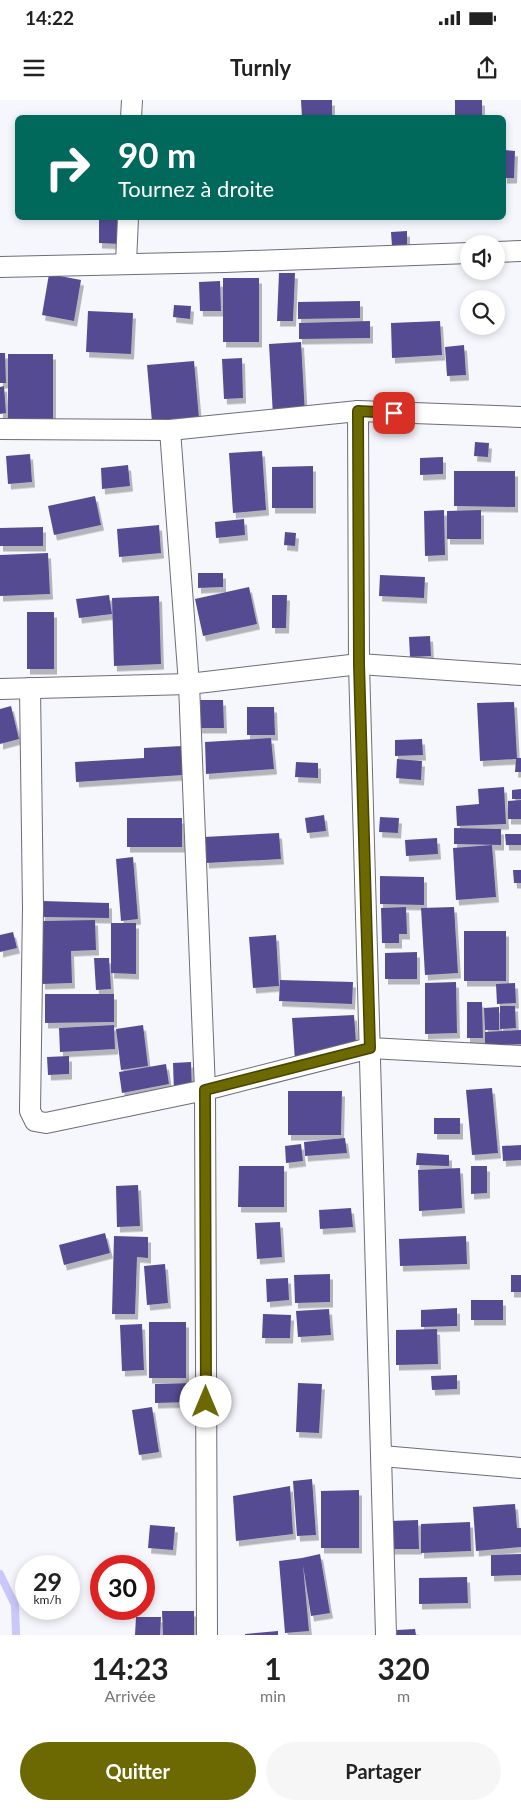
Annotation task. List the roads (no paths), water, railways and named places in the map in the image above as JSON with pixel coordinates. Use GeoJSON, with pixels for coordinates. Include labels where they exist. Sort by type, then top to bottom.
{"type":"FeatureCollection","features":[{"type":"Feature","properties":{"kind":"street"},"geometry":{"type":"LineString","coordinates":[[131,115],[132,100]]}},
{"type":"Feature","properties":{"kind":"street"},"geometry":{"type":"LineString","coordinates":[[126,263],[128,220]]}},
{"type":"Feature","properties":{"kind":"street"},"geometry":{"type":"LineString","coordinates":[[505,252],[521,251]]}},
{"type":"Feature","properties":{"kind":"street"},"geometry":{"type":"LineString","coordinates":[[0,267],[225,262],[460,253]]}},
{"type":"Feature","properties":{"kind":"street"},"geometry":{"type":"LineString","coordinates":[[358,411],[359,664],[386,1635]]}},
{"type":"Feature","properties":{"kind":"street"},"geometry":{"type":"LineString","coordinates":[[0,429],[170,430],[358,411],[521,417]]}},
{"type":"Feature","properties":{"kind":"street"},"geometry":{"type":"LineString","coordinates":[[170,430],[189,684],[205,1090],[206,1635]]}},
{"type":"Feature","properties":{"kind":"street"},"geometry":{"type":"LineString","coordinates":[[0,689],[189,684],[359,664],[521,675]]}},
{"type":"Feature","properties":{"kind":"street"},"geometry":{"type":"LineString","coordinates":[[30,688],[32,908],[30,1111],[35,1121],[46,1123],[205,1090],[370,1048],[521,1056]]}},
{"type":"Feature","properties":{"kind":"street"},"geometry":{"type":"LineString","coordinates":[[382,1456],[521,1468]]}},
{"type":"Feature","properties":{"kind":"waterway"},"geometry":{"type":"LineString","coordinates":[[0,1574],[15,1605],[16,1635]]}}]}
